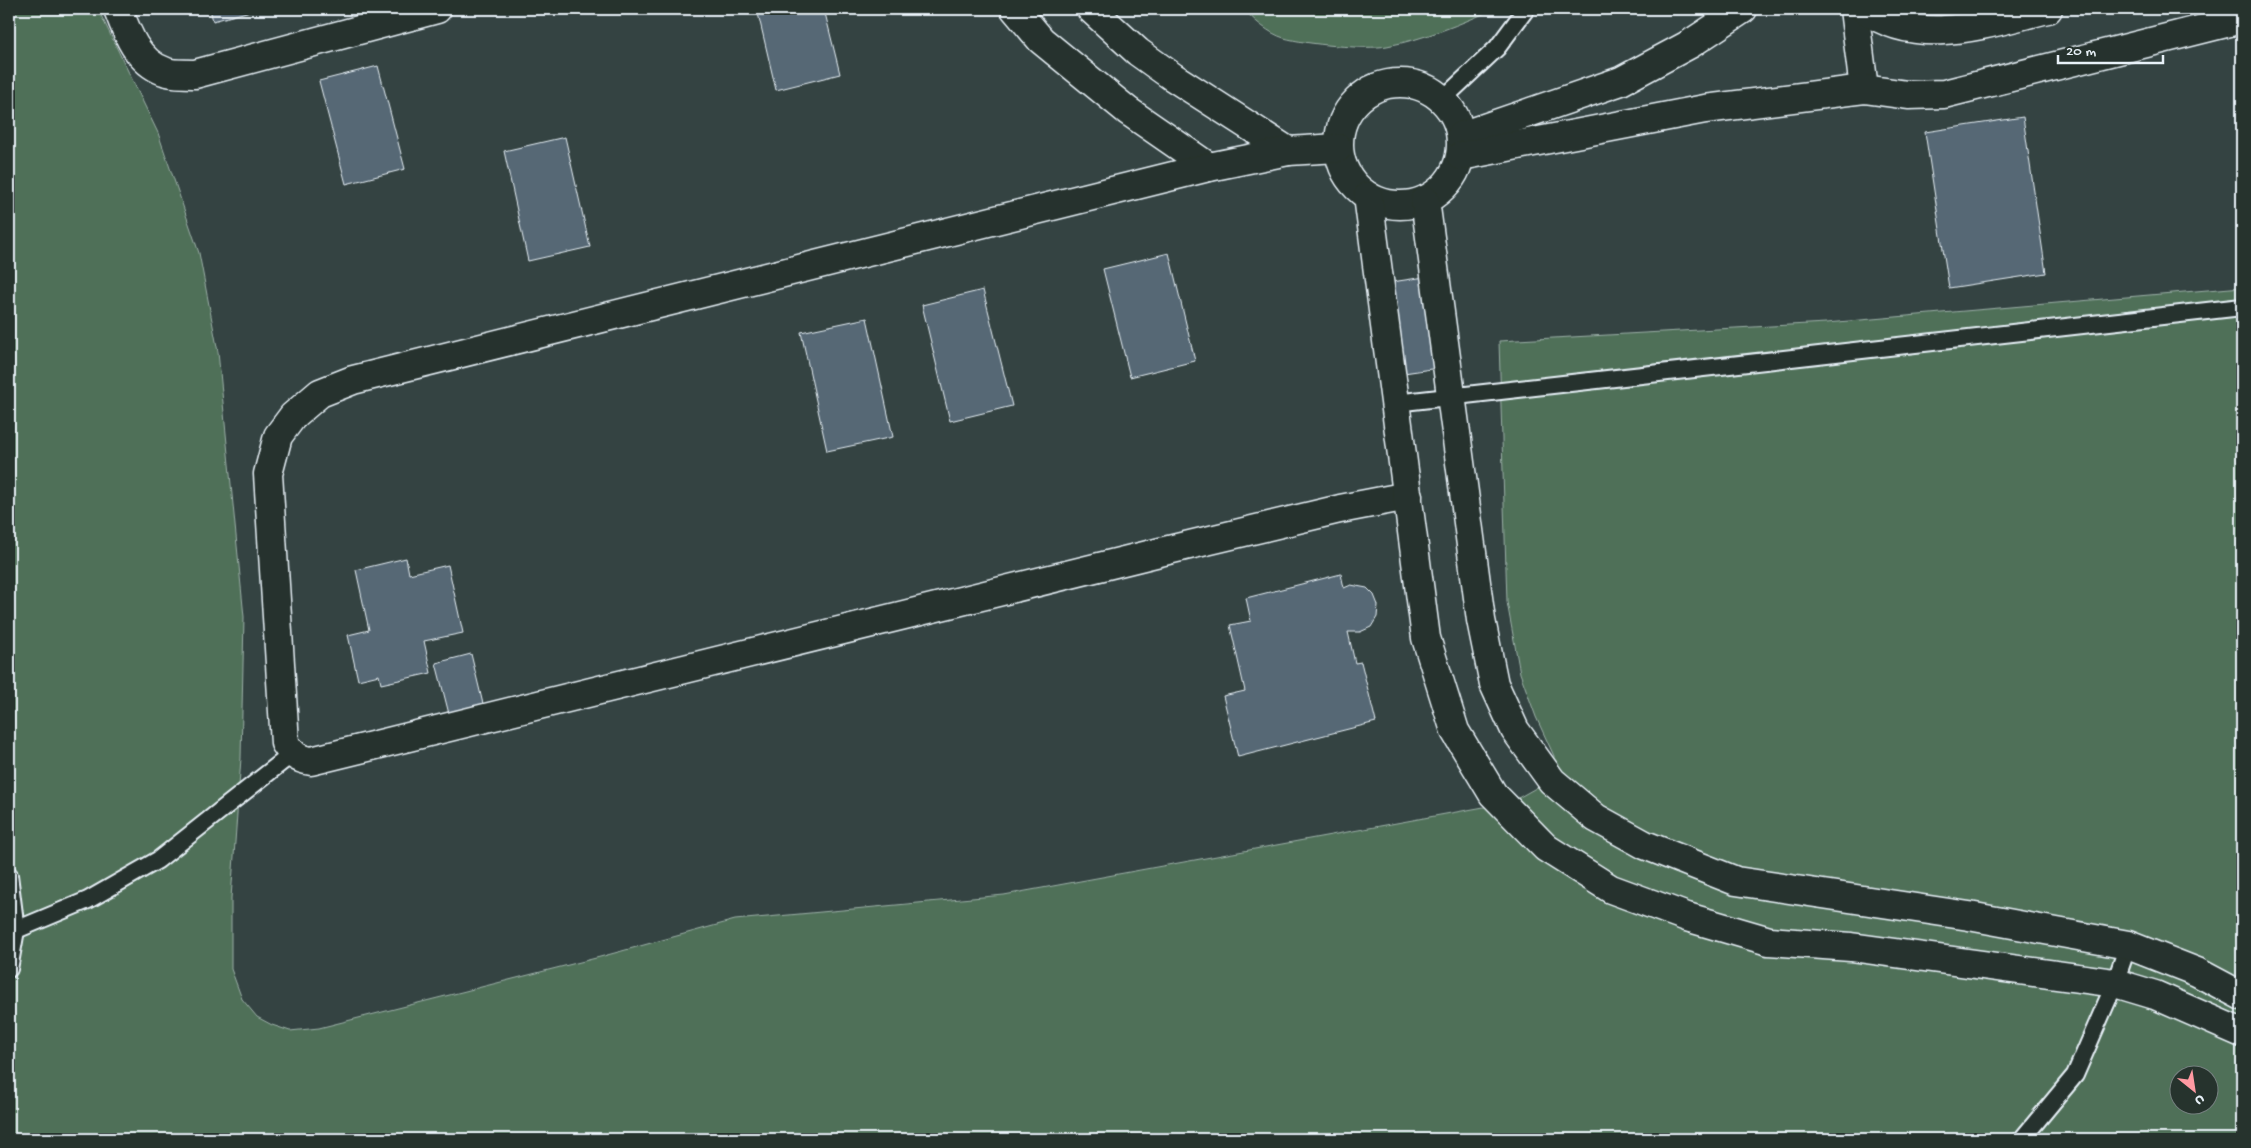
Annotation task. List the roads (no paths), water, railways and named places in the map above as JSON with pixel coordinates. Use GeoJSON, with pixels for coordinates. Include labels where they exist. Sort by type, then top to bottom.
{"type":"FeatureCollection","features":[{"type":"Feature","properties":{"kind":"street"},"geometry":{"type":"LineString","coordinates":[[118,9],[126,31],[144,59],[165,72],[196,74],[437,9]]}},
{"type":"Feature","properties":{"kind":"street"},"geometry":{"type":"LineString","coordinates":[[1014,9],[1041,40],[1128,111],[1209,167]]}},
{"type":"Feature","properties":{"kind":"street"},"geometry":{"type":"LineString","coordinates":[[1091,9],[1138,52],[1173,77],[1288,151]]}},
{"type":"Feature","properties":{"kind":"street"},"geometry":{"type":"LineString","coordinates":[[1461,146],[1621,81],[1690,44],[1743,9]]}},
{"type":"Feature","properties":{"kind":"street"},"geometry":{"type":"LineString","coordinates":[[1854,9],[1864,89]]}},
{"type":"Feature","properties":{"kind":"street"},"geometry":{"type":"LineString","coordinates":[[1864,9],[1879,19],[1919,31],[1962,29],[2048,9]]}},
{"type":"Feature","properties":{"kind":"street"},"geometry":{"type":"LineString","coordinates":[[1461,146],[1706,109],[1864,89],[1908,95],[1944,94],[2242,19]]}},
{"type":"Feature","properties":{"kind":"street"},"geometry":{"type":"LineString","coordinates":[[1405,82],[1425,87],[1443,99],[1455,116],[1461,146],[1454,174],[1441,189],[1425,200],[1406,205],[1386,204],[1368,196],[1353,184],[1343,167],[1338,148],[1341,127],[1350,108],[1365,94],[1384,85],[1405,82]]}},
{"type":"Feature","properties":{"kind":"street"},"geometry":{"type":"LineString","coordinates":[[1338,148],[1288,151],[1209,167],[353,380],[320,393],[293,416],[278,436],[268,474],[283,734],[285,743],[292,754],[300,760],[311,761],[1160,552],[1340,509],[1408,496]]}},
{"type":"Feature","properties":{"kind":"street"},"geometry":{"type":"LineString","coordinates":[[1368,196],[1426,638],[1455,731],[1492,794],[1546,848],[1611,889],[1687,917],[1769,941],[1852,947],[2115,983],[2155,995],[2242,1033]]}},
{"type":"Feature","properties":{"kind":"street"},"geometry":{"type":"LineString","coordinates":[[1425,200],[1481,620],[1494,684],[1515,730],[1552,781],[1596,818],[1645,844],[1736,880],[1969,916],[2128,945],[2197,972],[2242,996]]}},
{"type":"Feature","properties":{"kind":"lane"},"geometry":{"type":"LineString","coordinates":[[1443,99],[1497,48],[1526,9]]}},
{"type":"Feature","properties":{"kind":"lane"},"geometry":{"type":"LineString","coordinates":[[1395,403],[2242,307]]}},
{"type":"Feature","properties":{"kind":"lane"},"geometry":{"type":"LineString","coordinates":[[16,930],[88,900],[158,860],[292,754]]}},
{"type":"Feature","properties":{"kind":"lane"},"geometry":{"type":"LineString","coordinates":[[9,875],[16,930],[9,970]]}},
{"type":"Feature","properties":{"kind":"lane"},"geometry":{"type":"LineString","coordinates":[[2022,1139],[2075,1076],[2115,983],[2128,945]]}}]}
